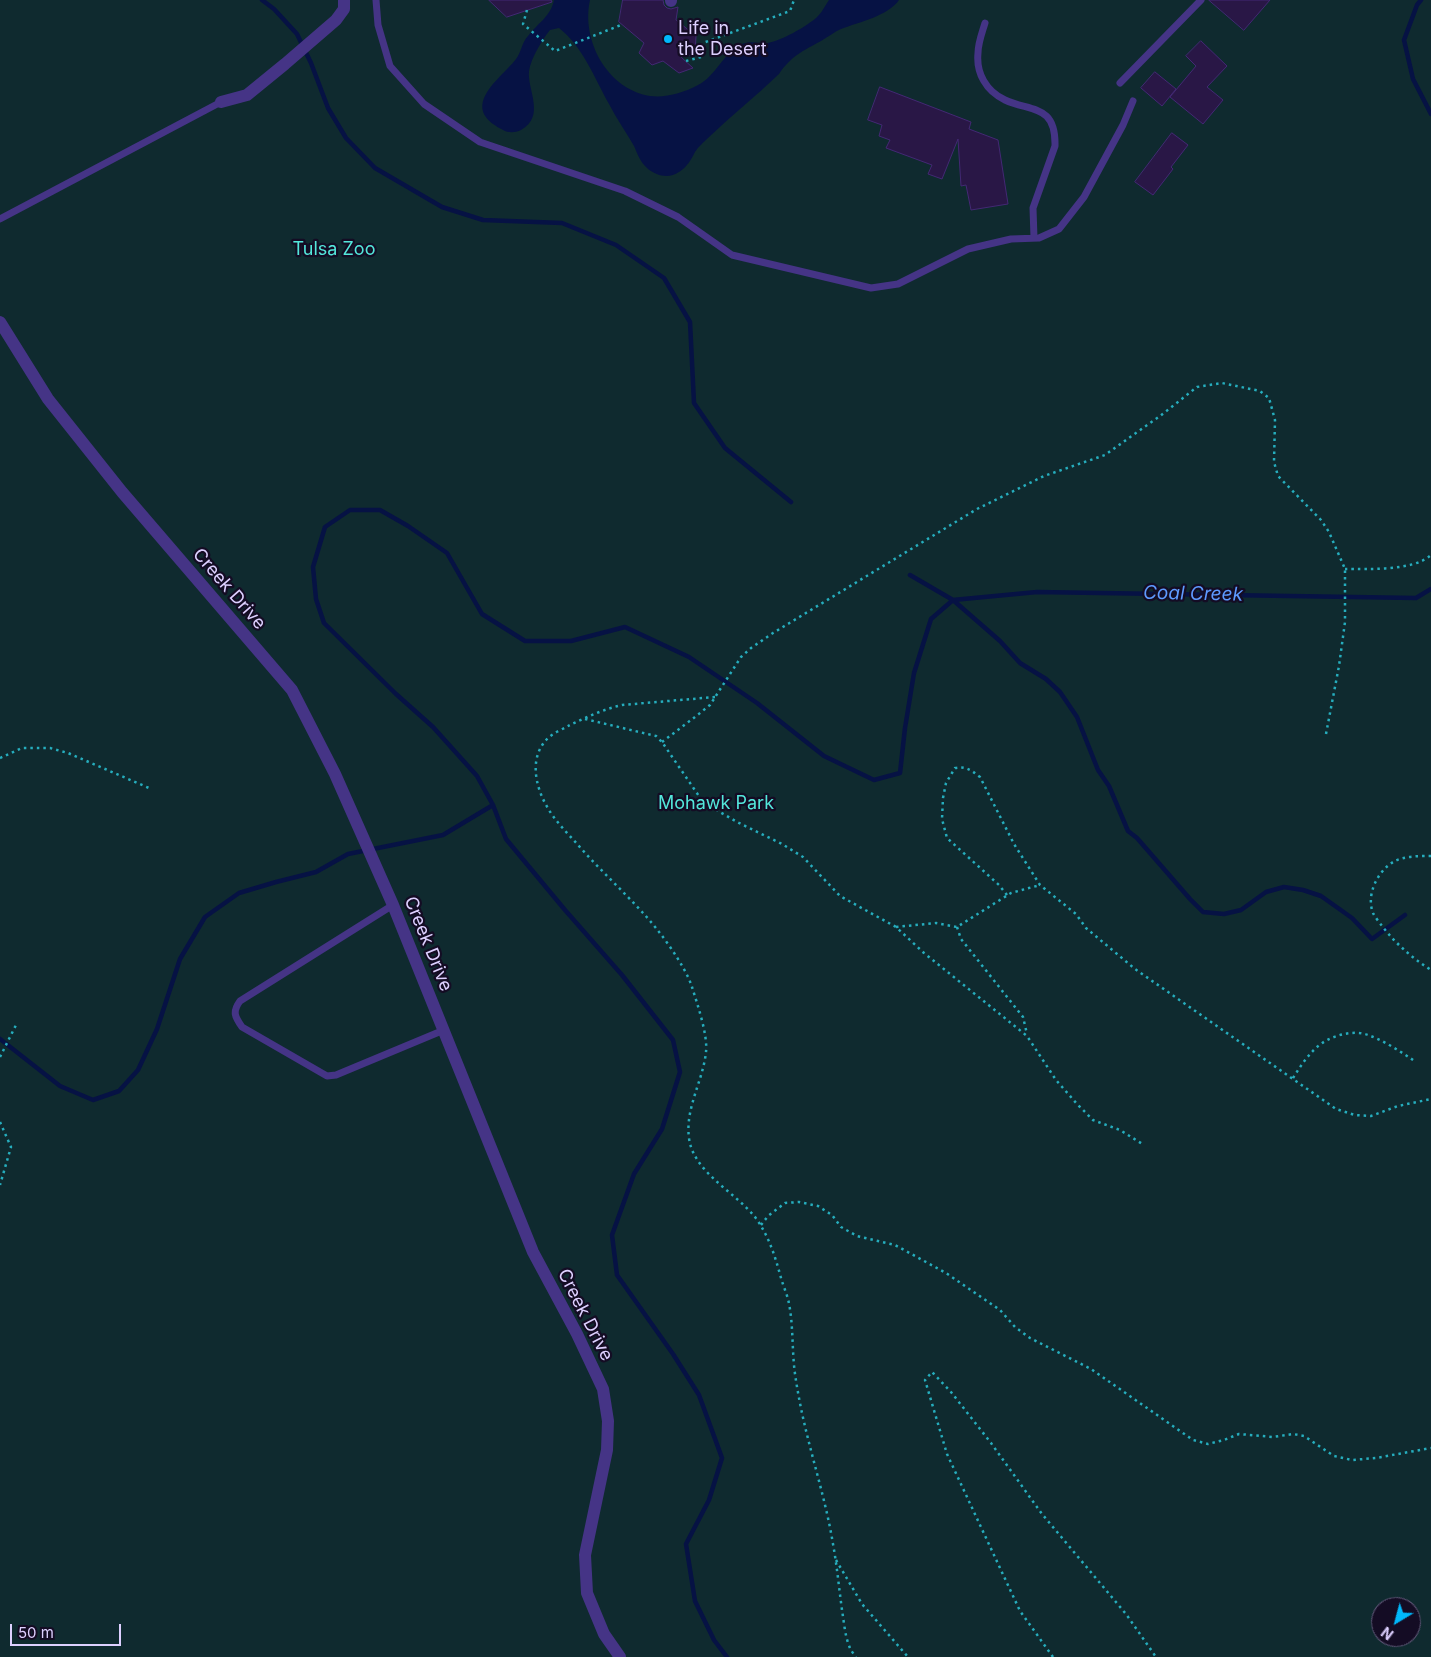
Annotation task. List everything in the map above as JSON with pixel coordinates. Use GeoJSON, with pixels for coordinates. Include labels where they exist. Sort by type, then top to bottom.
{"type":"FeatureCollection","features":[{"type":"Feature","properties":{"kind":"street"},"geometry":{"type":"LineString","coordinates":[[221,102],[247,96],[336,20],[344,9],[344,0]]}},
{"type":"Feature","properties":{"kind":"street","name":"Creek Drive"},"geometry":{"type":"LineString","coordinates":[[0,322],[48,399],[122,492],[292,690],[335,774],[394,905],[533,1252],[577,1334],[603,1389],[608,1421],[607,1450],[585,1555],[587,1593],[604,1634],[620,1657]]}},
{"type":"Feature","properties":{"kind":"lane"},"geometry":{"type":"LineString","coordinates":[[376,0],[378,25],[390,66],[424,104],[480,142],[625,190],[678,217],[732,255],[870,288],[898,284],[968,249],[1011,239],[1039,238],[1059,229],[1084,197],[1123,125],[1133,101]]}},
{"type":"Feature","properties":{"kind":"lane"},"geometry":{"type":"LineString","coordinates":[[1120,83],[1201,0]]}},
{"type":"Feature","properties":{"kind":"lane"},"geometry":{"type":"LineString","coordinates":[[985,23],[978,52],[978,67],[983,81],[993,92],[1006,100],[1039,111],[1053,126],[1055,146],[1033,208],[1034,238]]}},
{"type":"Feature","properties":{"kind":"lane"},"geometry":{"type":"LineString","coordinates":[[0,220],[221,102]]}},
{"type":"Feature","properties":{"kind":"lane"},"geometry":{"type":"LineString","coordinates":[[394,905],[240,1001],[235,1008],[236,1018],[242,1027],[327,1076],[336,1075],[444,1030]]}},
{"type":"Feature","properties":{"kind":"path"},"geometry":{"type":"LineString","coordinates":[[686,61],[701,57],[703,43],[790,11],[794,0]]}},
{"type":"Feature","properties":{"kind":"path"},"geometry":{"type":"LineString","coordinates":[[527,10],[523,24],[555,50],[621,25]]}},
{"type":"Feature","properties":{"kind":"path"},"geometry":{"type":"LineString","coordinates":[[662,742],[710,705],[735,668],[740,657],[773,633],[977,509],[1044,476],[1105,455],[1197,387],[1222,383],[1260,391],[1269,398],[1276,420],[1274,462],[1278,476],[1321,520],[1329,532],[1345,569],[1345,622],[1326,734]]}},
{"type":"Feature","properties":{"kind":"path"},"geometry":{"type":"LineString","coordinates":[[1345,569],[1396,567],[1420,562],[1431,555]]}},
{"type":"Feature","properties":{"kind":"path"},"geometry":{"type":"LineString","coordinates":[[715,697],[622,705],[608,708],[584,718],[548,738],[539,750],[536,763],[536,777],[540,794],[555,819],[595,864],[645,915],[676,956],[691,983],[701,1016],[706,1049],[700,1079],[689,1115],[689,1138],[692,1150],[703,1168],[740,1201],[769,1239],[776,1258],[788,1300],[794,1369],[800,1404],[824,1499],[835,1558],[844,1626],[850,1648],[856,1657]]}},
{"type":"Feature","properties":{"kind":"path"},"geometry":{"type":"LineString","coordinates":[[584,718],[656,736],[703,802],[737,822],[782,844],[802,857],[840,896],[896,927],[924,953],[1027,1036],[1056,1080],[1076,1104],[1093,1120],[1120,1130],[1144,1145]]}},
{"type":"Feature","properties":{"kind":"path"},"geometry":{"type":"LineString","coordinates":[[0,758],[22,748],[50,748],[68,753],[149,788]]}},
{"type":"Feature","properties":{"kind":"path"},"geometry":{"type":"LineString","coordinates":[[1006,895],[999,885],[947,838],[942,819],[942,798],[946,782],[955,768],[963,766],[971,769],[980,777],[1014,844],[1040,885],[1076,914],[1086,928],[1135,970],[1336,1109],[1355,1116],[1371,1116],[1398,1106],[1431,1099]]}},
{"type":"Feature","properties":{"kind":"path"},"geometry":{"type":"LineString","coordinates":[[1431,856],[1416,856],[1393,862],[1383,871],[1372,888],[1373,913],[1401,948],[1431,970]]}},
{"type":"Feature","properties":{"kind":"path"},"geometry":{"type":"LineString","coordinates":[[896,927],[936,923],[957,927],[1006,895],[1040,885]]}},
{"type":"Feature","properties":{"kind":"path"},"geometry":{"type":"LineString","coordinates":[[957,927],[961,939],[1023,1017],[1027,1036]]}},
{"type":"Feature","properties":{"kind":"path"},"geometry":{"type":"LineString","coordinates":[[0,1057],[17,1023]]}},
{"type":"Feature","properties":{"kind":"path"},"geometry":{"type":"LineString","coordinates":[[1293,1078],[1318,1045],[1349,1033],[1367,1034],[1416,1062]]}},
{"type":"Feature","properties":{"kind":"path"},"geometry":{"type":"LineString","coordinates":[[0,1122],[11,1147],[0,1186]]}},
{"type":"Feature","properties":{"kind":"path"},"geometry":{"type":"LineString","coordinates":[[760,1226],[768,1216],[785,1203],[799,1202],[818,1206],[832,1215],[841,1227],[857,1236],[895,1245],[946,1273],[1000,1310],[1015,1327],[1030,1338],[1091,1369],[1193,1440],[1208,1444],[1239,1434],[1273,1437],[1293,1434],[1304,1436],[1334,1456],[1352,1460],[1376,1458],[1431,1448]]}},
{"type":"Feature","properties":{"kind":"path"},"geometry":{"type":"LineString","coordinates":[[1053,1657],[1020,1611],[947,1454],[925,1380],[932,1372],[951,1392],[991,1443],[1042,1514],[1126,1614],[1156,1657]]}},
{"type":"Feature","properties":{"kind":"path"},"geometry":{"type":"LineString","coordinates":[[835,1558],[862,1604],[908,1657]]}},
{"type":"Feature","properties":{"kind":"green space","name":"Mohawk Park"},"geometry":{"type":"Polygon","coordinates":[[[0,0],[1431,0],[1431,1657],[0,1657],[0,0]]]}},
{"type":"Feature","properties":{"kind":"shaded area"},"geometry":{"type":"Polygon","coordinates":[[[554,0],[590,0],[588,15],[590,31],[600,60],[621,84],[635,92],[650,96],[662,96],[674,94],[698,85],[710,76],[735,48],[742,44],[749,42],[768,43],[799,30],[818,16],[829,0],[899,0],[894,6],[881,14],[838,30],[798,54],[779,74],[696,150],[684,168],[675,174],[663,176],[648,169],[643,164],[581,53],[559,28],[550,30],[537,49],[530,66],[529,78],[534,102],[533,118],[521,130],[514,132],[507,132],[487,119],[482,106],[485,95],[516,59],[526,38],[550,11],[554,0]]]}},
{"type":"Feature","properties":{"kind":"building"},"geometry":{"type":"Polygon","coordinates":[[[489,0],[551,0],[552,2],[507,17],[489,0]]]}},
{"type":"Feature","properties":{"kind":"building","name":"Life in the Desert"},"geometry":{"type":"Polygon","coordinates":[[[623,0],[663,0],[667,8],[678,7],[676,20],[696,36],[695,54],[681,57],[693,68],[679,73],[663,61],[652,65],[639,53],[644,43],[619,22],[623,0]]]}},
{"type":"Feature","properties":{"kind":"building"},"geometry":{"type":"Polygon","coordinates":[[[1209,0],[1270,0],[1244,30],[1209,0]]]}},
{"type":"Feature","properties":{"kind":"building"},"geometry":{"type":"Polygon","coordinates":[[[1201,41],[1227,66],[1207,87],[1223,100],[1203,124],[1170,97],[1196,66],[1186,56],[1201,41]]]}},
{"type":"Feature","properties":{"kind":"building"},"geometry":{"type":"Polygon","coordinates":[[[1155,72],[1176,89],[1162,106],[1141,88],[1155,72]]]}},
{"type":"Feature","properties":{"kind":"building"},"geometry":{"type":"Polygon","coordinates":[[[880,87],[971,122],[969,129],[998,140],[1008,204],[971,210],[966,185],[961,186],[958,139],[942,179],[928,174],[932,165],[886,148],[890,140],[879,136],[882,125],[868,120],[880,87]]]}},
{"type":"Feature","properties":{"kind":"building"},"geometry":{"type":"Polygon","coordinates":[[[1172,133],[1188,145],[1153,195],[1135,182],[1172,133]]]}},
{"type":"Feature","properties":{"kind":"waterway"},"geometry":{"type":"LineString","coordinates":[[262,0],[274,9],[297,34],[311,63],[328,108],[346,138],[375,168],[442,207],[483,220],[562,223],[616,245],[664,278],[690,322],[694,403],[725,448],[791,502]]}},
{"type":"Feature","properties":{"kind":"waterway","name":"Coal Creek"},"geometry":{"type":"LineString","coordinates":[[1421,0],[1417,5],[1404,40],[1413,79],[1431,114]]}},
{"type":"Feature","properties":{"kind":"waterway"},"geometry":{"type":"LineString","coordinates":[[727,1657],[714,1640],[695,1601],[686,1544],[709,1500],[722,1458],[699,1395],[673,1354],[617,1275],[612,1235],[634,1174],[662,1129],[680,1072],[673,1040],[622,975],[506,839],[493,805],[477,776],[433,727],[396,694],[324,623],[316,599],[313,567],[325,527],[350,510],[380,510],[408,526],[447,553],[482,614],[525,641],[571,641],[625,627],[689,657],[757,703],[824,756],[874,780],[900,773],[914,673],[931,619],[953,600]]}},
{"type":"Feature","properties":{"kind":"waterway"},"geometry":{"type":"LineString","coordinates":[[910,575],[953,600],[1000,641],[1020,663],[1046,679],[1060,692],[1077,717],[1098,770],[1109,786],[1128,831],[1137,838],[1203,912],[1224,914],[1241,910],[1266,892],[1284,887],[1303,890],[1321,896],[1352,918],[1372,939],[1405,915]]}},
{"type":"Feature","properties":{"kind":"waterway","name":"Coal Creek"},"geometry":{"type":"LineString","coordinates":[[953,600],[1037,592],[1416,598],[1431,589]]}},
{"type":"Feature","properties":{"kind":"waterway"},"geometry":{"type":"LineString","coordinates":[[0,1039],[60,1086],[93,1100],[119,1091],[138,1070],[157,1029],[180,959],[205,917],[239,893],[316,872],[348,854],[443,835],[493,805]]}},
{"type":"Feature","properties":{"kind":"place","name":"Life in the Desert"},"geometry":{"type":"Point","coordinates":[668,39]}},
{"type":"Feature","properties":{"kind":"park label","name":"Tulsa Zoo"},"geometry":{"type":"Point","coordinates":[334,250]}}]}
